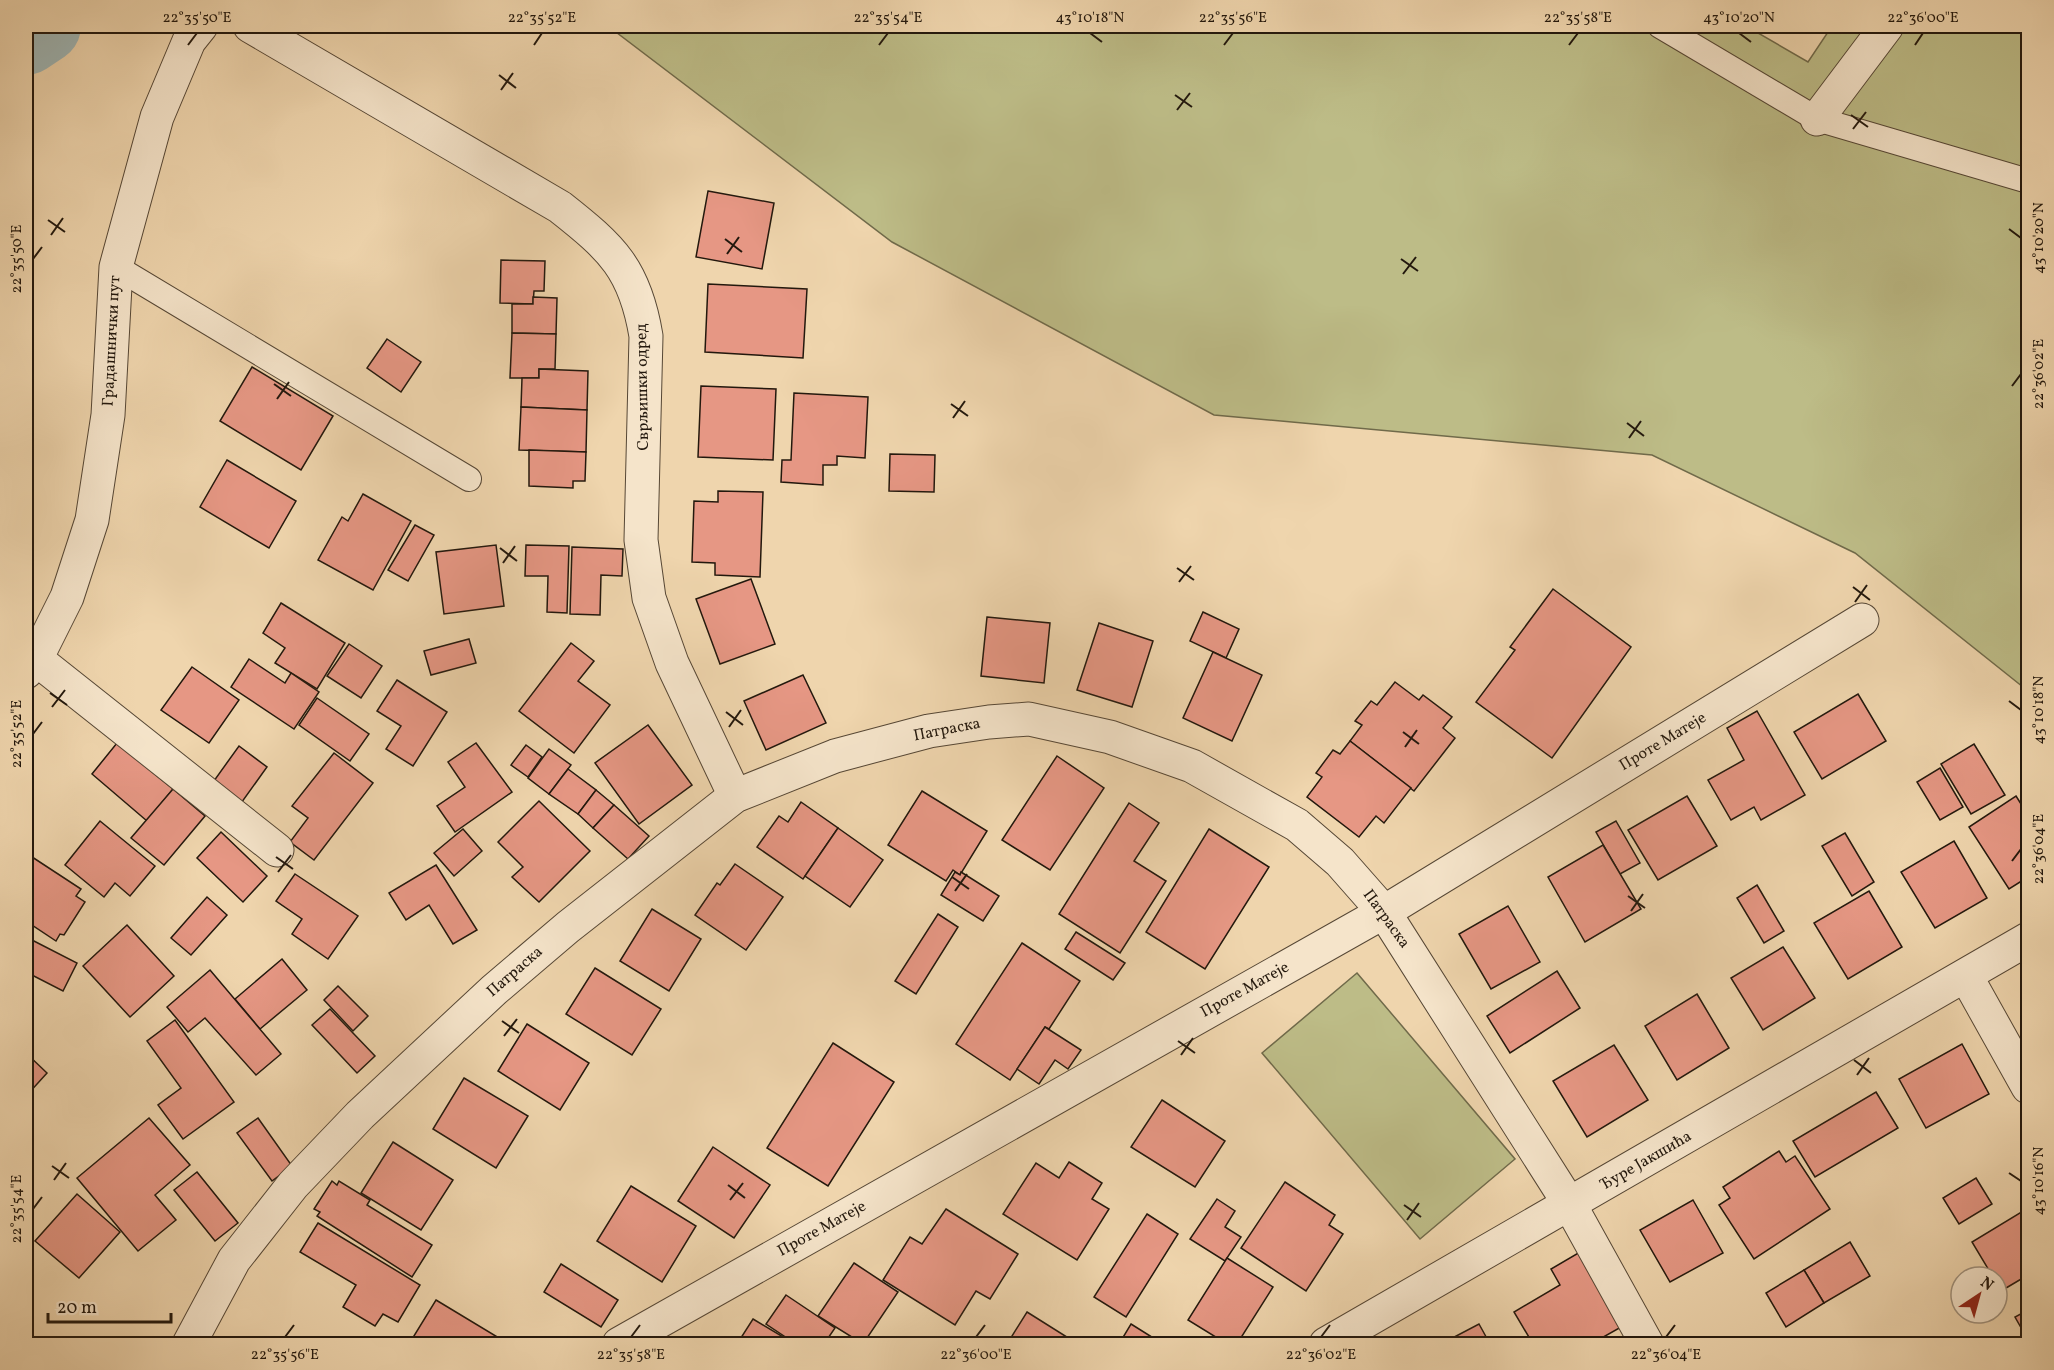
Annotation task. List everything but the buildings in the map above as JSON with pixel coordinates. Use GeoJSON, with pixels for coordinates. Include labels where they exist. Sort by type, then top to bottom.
{"type":"FeatureCollection","features":[{"type":"Feature","properties":{"kind":"street","name":"Градашнички пут"},"geometry":{"type":"LineString","coordinates":[[201,26],[189,41],[157,117],[116,267],[108,415],[92,519],[67,597],[31,665],[277,850]]}},
{"type":"Feature","properties":{"kind":"street","name":"Сврљишки одред"},"geometry":{"type":"LineString","coordinates":[[250,26],[560,207],[595,235],[631,280],[640,303],[646,336],[641,540],[649,598],[672,663],[735,796]]}},
{"type":"Feature","properties":{"kind":"street"},"geometry":{"type":"LineString","coordinates":[[1817,119],[1887,26]]}},
{"type":"Feature","properties":{"kind":"street","name":"Проте Матеје"},"geometry":{"type":"LineString","coordinates":[[619,1344],[1384,912],[1862,620]]}},
{"type":"Feature","properties":{"kind":"street","name":"Патраска"},"geometry":{"type":"LineString","coordinates":[[189,1344],[234,1260],[293,1185],[360,1115],[502,983],[568,927],[735,796],[835,756],[939,729],[1029,719],[1110,736],[1192,766],[1248,795],[1297,825],[1340,862],[1384,912],[1570,1205],[1647,1344]]}},
{"type":"Feature","properties":{"kind":"street","name":"Ђуре Јакшића"},"geometry":{"type":"LineString","coordinates":[[1326,1344],[2028,939]]}},
{"type":"Feature","properties":{"kind":"street"},"geometry":{"type":"LineString","coordinates":[[1966,976],[2028,1087]]}},
{"type":"Feature","properties":{"kind":"lane"},"geometry":{"type":"LineString","coordinates":[[1660,26],[1817,119],[2028,181]]}},
{"type":"Feature","properties":{"kind":"lane"},"geometry":{"type":"LineString","coordinates":[[116,267],[469,478]]}},
{"type":"Feature","properties":{"kind":"shaded area"},"geometry":{"type":"Polygon","coordinates":[[[608,26],[1746,26],[1808,62],[1832,26],[2028,26],[2028,691],[1855,553],[1652,455],[1214,415],[892,242],[608,26]]]}},
{"type":"Feature","properties":{"kind":"shaded area"},"geometry":{"type":"Polygon","coordinates":[[[1357,973],[1515,1159],[1420,1239],[1262,1053],[1357,973]]]}},
{"type":"Feature","properties":{"kind":"waterway"},"geometry":{"type":"LineString","coordinates":[[26,38],[44,26]]}}]}
